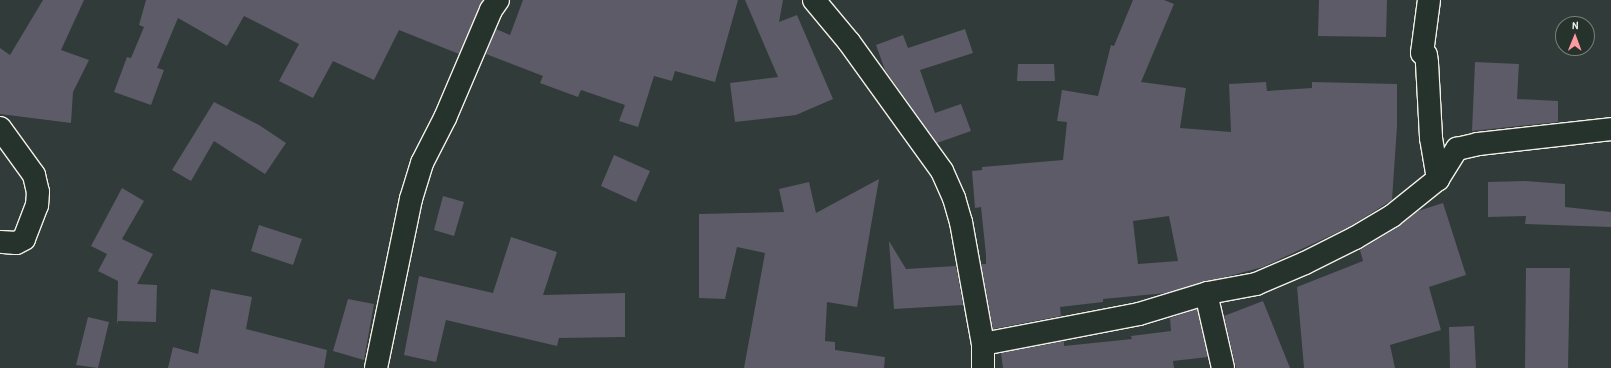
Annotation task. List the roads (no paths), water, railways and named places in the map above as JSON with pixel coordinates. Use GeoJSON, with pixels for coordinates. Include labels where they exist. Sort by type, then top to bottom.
{"type":"FeatureCollection","features":[{"type":"Feature","properties":{"kind":"street"},"geometry":{"type":"LineString","coordinates":[[376,368],[411,199],[422,163],[445,118],[491,10],[498,0]]}},
{"type":"Feature","properties":{"kind":"street"},"geometry":{"type":"LineString","coordinates":[[814,0],[849,42],[942,171],[954,198],[961,222],[983,344],[983,368]]}},
{"type":"Feature","properties":{"kind":"street"},"geometry":{"type":"LineString","coordinates":[[1429,0],[1422,53],[1426,55],[1427,62],[1431,138],[1438,179]]}},
{"type":"Feature","properties":{"kind":"street"},"geometry":{"type":"LineString","coordinates":[[0,128],[34,175],[38,192],[37,205],[24,240],[16,243],[0,242]]}},
{"type":"Feature","properties":{"kind":"street"},"geometry":{"type":"LineString","coordinates":[[983,344],[1139,314],[1208,293],[1256,284],[1355,238],[1392,216],[1438,179],[1458,149],[1478,144],[1611,129]]}},
{"type":"Feature","properties":{"kind":"street"},"geometry":{"type":"LineString","coordinates":[[1208,293],[1208,302],[1223,368]]}}]}
